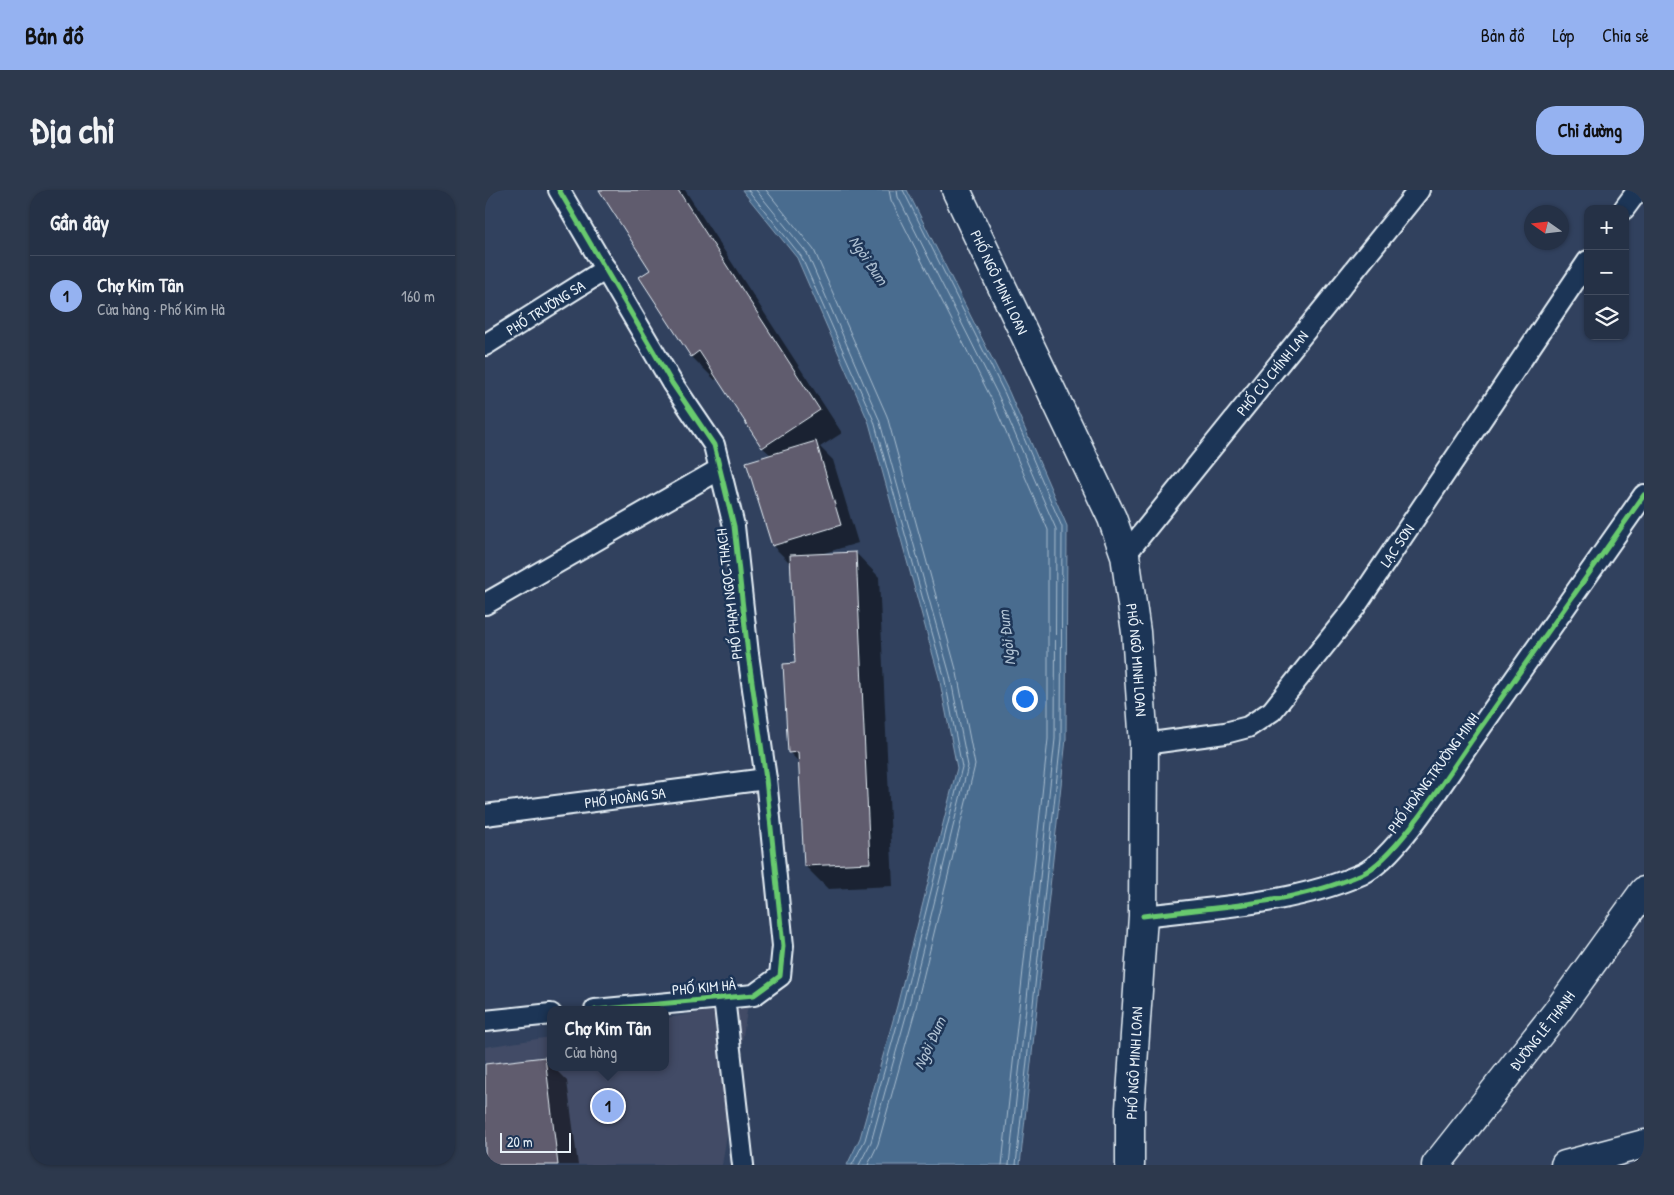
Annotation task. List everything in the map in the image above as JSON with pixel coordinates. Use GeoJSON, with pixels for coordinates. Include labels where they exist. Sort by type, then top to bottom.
{"type":"FeatureCollection","features":[{"type":"Feature","properties":{"kind":"main road","name":"PHỐ NGÔ MINH LOAN"},"geometry":{"type":"LineString","coordinates":[[956,190],[1112,518],[1125,555],[1136,632],[1145,744],[1143,916],[1130,1109],[1130,1165]]}},
{"type":"Feature","properties":{"kind":"main road","name":"ĐƯỜNG LÊ THANH"},"geometry":{"type":"LineString","coordinates":[[1436,1165],[1556,1013],[1644,891]]}},
{"type":"Feature","properties":{"kind":"main road"},"geometry":{"type":"LineString","coordinates":[[1565,1165],[1644,1144]]}},
{"type":"Feature","properties":{"kind":"street","name":"PHỐ PHẠM NGỌC THẠCH"},"geometry":{"type":"LineString","coordinates":[[559,190],[673,383],[714,445],[720,468],[734,526],[748,654],[767,779],[783,946],[780,976],[754,995]]}},
{"type":"Feature","properties":{"kind":"street","name":"PHỐ CÙ CHÍNH LAN"},"geometry":{"type":"LineString","coordinates":[[1125,555],[1419,190]]}},
{"type":"Feature","properties":{"kind":"street"},"geometry":{"type":"LineString","coordinates":[[1628,205],[1638,190]]}},
{"type":"Feature","properties":{"kind":"street","name":"LẠC SƠN"},"geometry":{"type":"LineString","coordinates":[[1145,744],[1225,733],[1248,727],[1272,711],[1355,607],[1584,267]]}},
{"type":"Feature","properties":{"kind":"street","name":"PHỐ TRƯỜNG SA"},"geometry":{"type":"LineString","coordinates":[[485,345],[606,269]]}},
{"type":"Feature","properties":{"kind":"street"},"geometry":{"type":"LineString","coordinates":[[485,604],[720,468]]}},
{"type":"Feature","properties":{"kind":"street","name":"PHỐ HOÀNG TRƯỜNG MINH"},"geometry":{"type":"LineString","coordinates":[[1143,916],[1243,904],[1309,893],[1363,874],[1377,864],[1396,846],[1439,787],[1644,495]]}},
{"type":"Feature","properties":{"kind":"street","name":"PHỐ HOÀNG SA"},"geometry":{"type":"LineString","coordinates":[[485,815],[767,779]]}},
{"type":"Feature","properties":{"kind":"street","name":"PHỐ KIM HÀ"},"geometry":{"type":"LineString","coordinates":[[635,1006],[754,995]]}},
{"type":"Feature","properties":{"kind":"street"},"geometry":{"type":"LineString","coordinates":[[724,997],[743,1165]]}},
{"type":"Feature","properties":{"kind":"street"},"geometry":{"type":"LineString","coordinates":[[485,1021],[547,1014]]}},
{"type":"Feature","properties":{"kind":"shaded area"},"geometry":{"type":"Polygon","coordinates":[[[748,1005],[722,1165],[485,1165],[485,1047],[547,1037],[547,1071],[669,1071],[669,1018],[748,1005]]]}},
{"type":"Feature","properties":{"kind":"water","name":"Ngòi Đum"},"geometry":{"type":"Polygon","coordinates":[[[742,190],[907,190],[1009,392],[1067,526],[1066,739],[1020,1165],[847,1165],[860,1138],[897,1006],[957,768],[939,677],[869,423],[797,258],[742,190]]]}},
{"type":"Feature","properties":{"kind":"building"},"geometry":{"type":"Polygon","coordinates":[[[599,190],[678,190],[820,410],[762,448],[699,351],[691,357],[639,277],[650,270],[599,190]]]}},
{"type":"Feature","properties":{"kind":"building"},"geometry":{"type":"Polygon","coordinates":[[[816,441],[841,525],[772,546],[746,462],[816,441]]]}},
{"type":"Feature","properties":{"kind":"building"},"geometry":{"type":"Polygon","coordinates":[[[856,552],[870,863],[804,866],[798,752],[788,753],[783,664],[795,663],[790,555],[856,552]]]}},
{"type":"Feature","properties":{"kind":"building"},"geometry":{"type":"Polygon","coordinates":[[[545,1057],[558,1165],[485,1165],[485,1064],[545,1057]]]}},
{"type":"Feature","properties":{"kind":"cycle path"},"geometry":{"type":"LineString","coordinates":[[559,190],[672,383],[714,445],[734,526],[748,654],[766,779],[783,946],[780,976],[754,995],[637,1006]]}},
{"type":"Feature","properties":{"kind":"cycle path"},"geometry":{"type":"LineString","coordinates":[[1143,916],[1226,907],[1282,898],[1336,884],[1362,874],[1376,865],[1391,851],[1422,812],[1644,495]]}},
{"type":"Feature","properties":{"kind":"place","name":"Chợ Kim Tân"},"geometry":{"type":"Point","coordinates":[608,1106]}}]}
